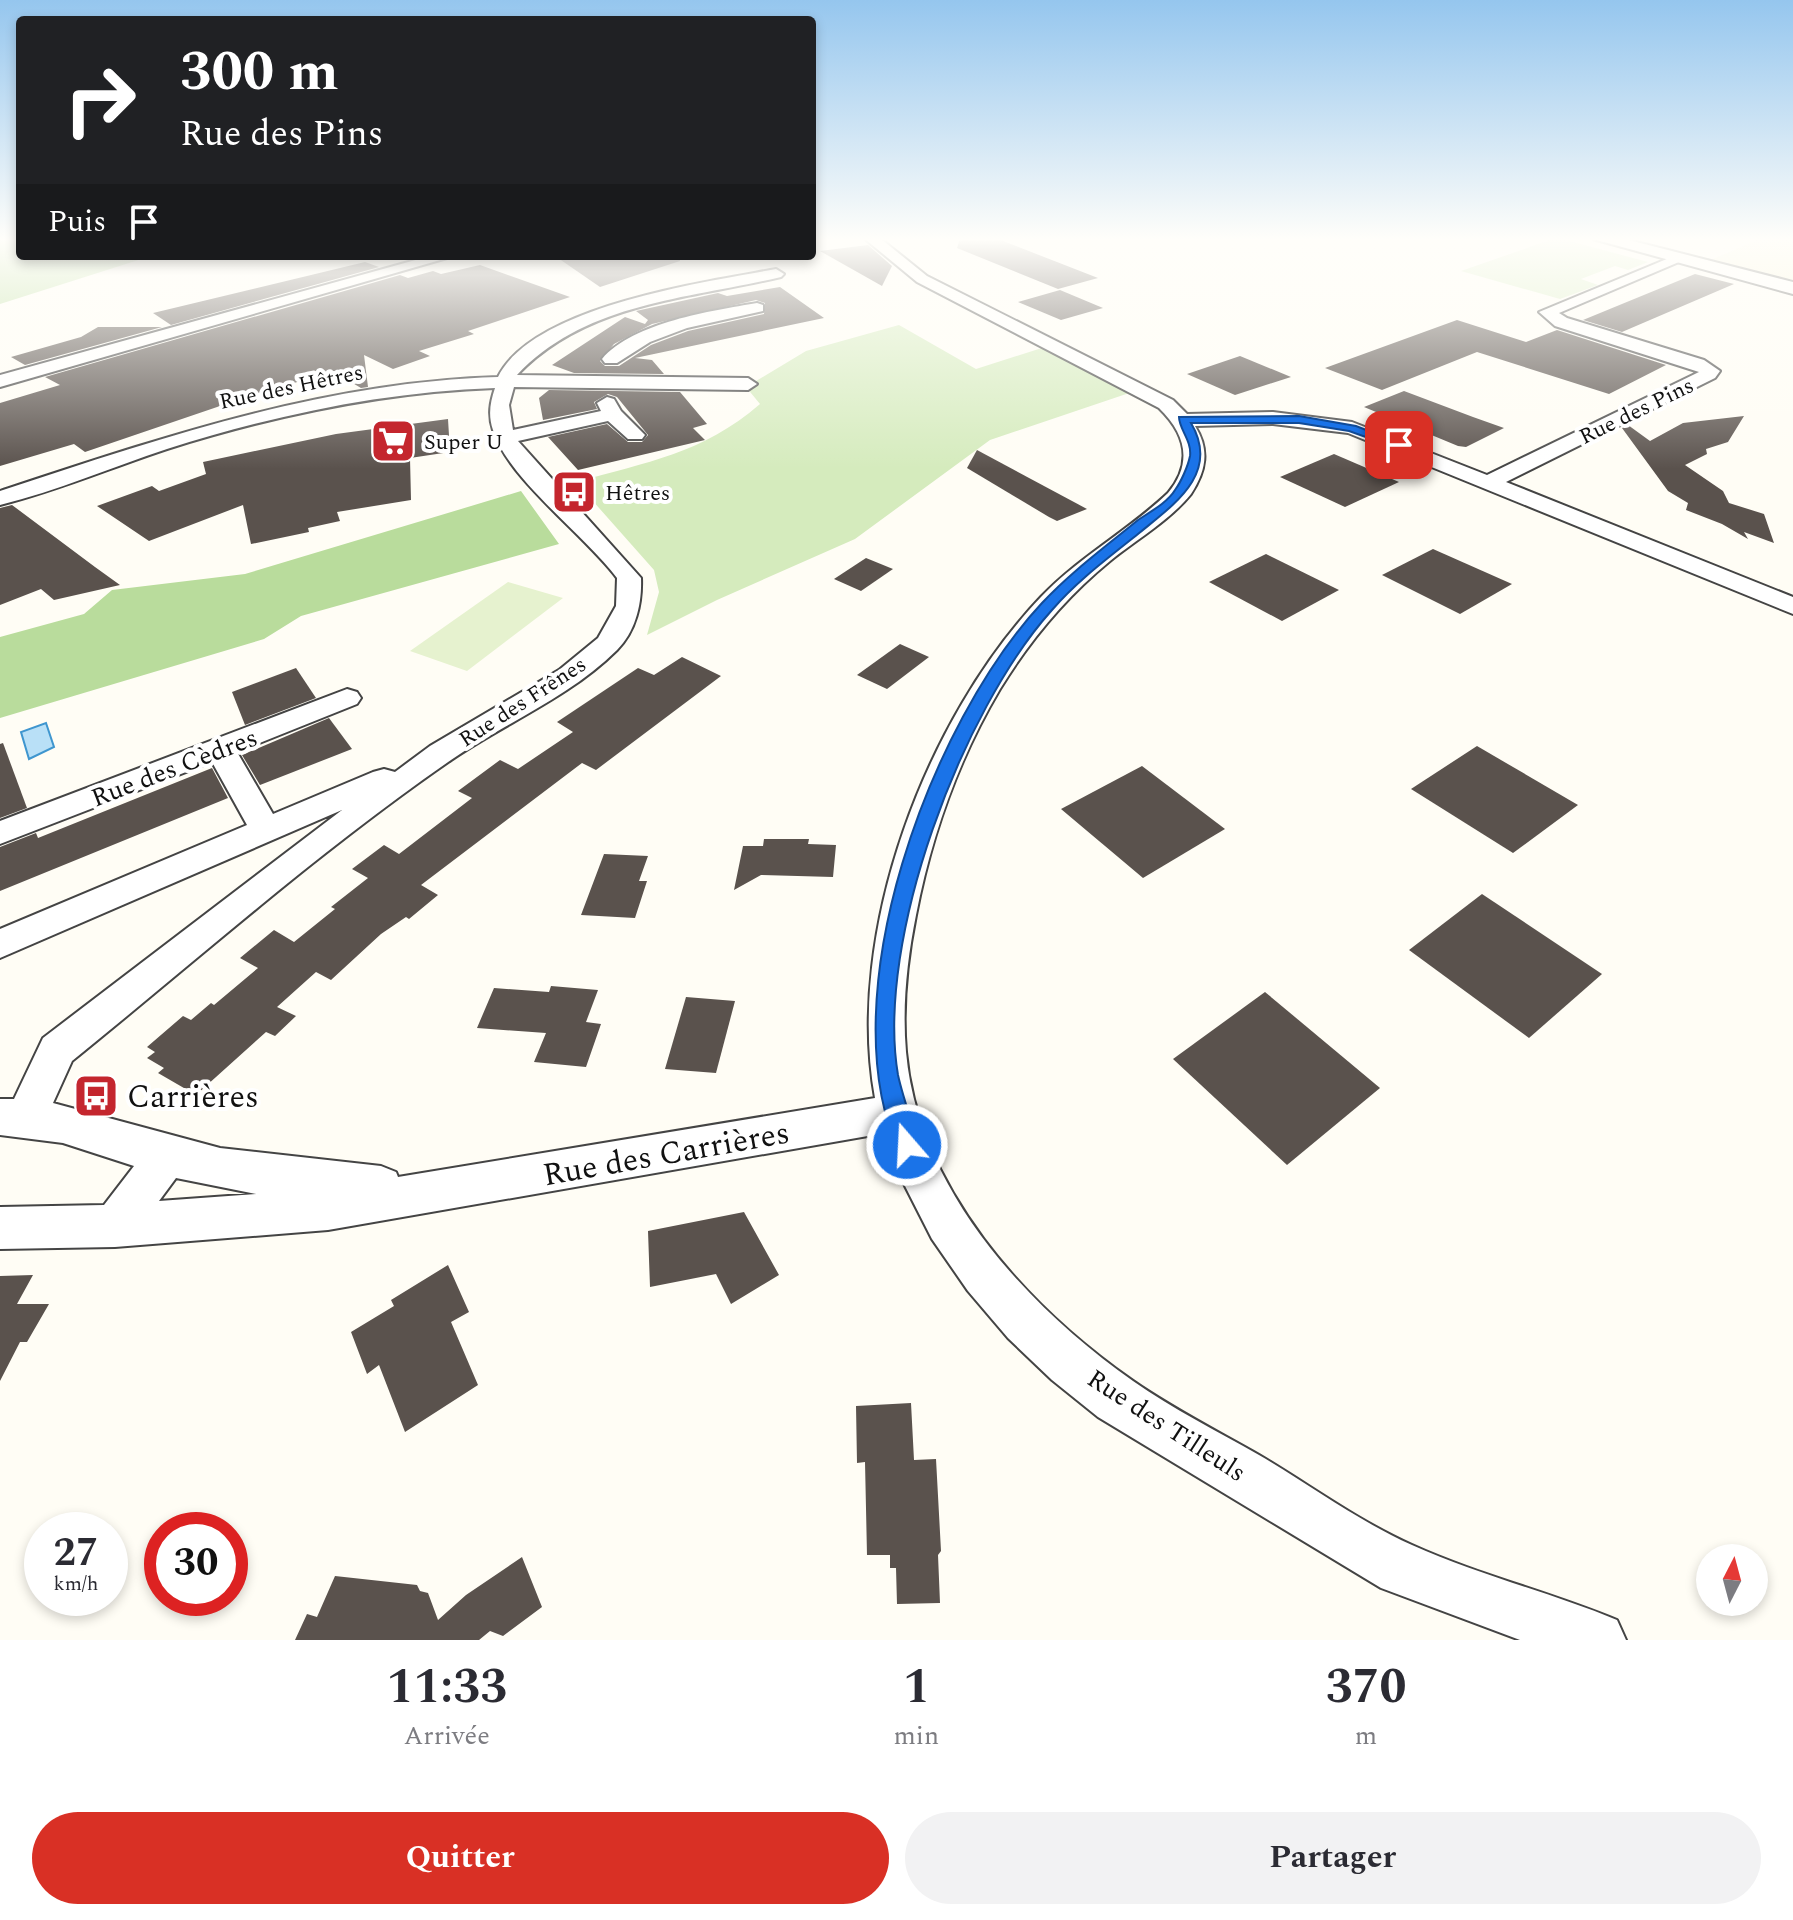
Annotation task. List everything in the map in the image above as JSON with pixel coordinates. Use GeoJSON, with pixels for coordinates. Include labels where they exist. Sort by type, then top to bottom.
{"type":"FeatureCollection","features":[{"type":"Feature","properties":{"kind":"street"},"geometry":{"type":"LineString","coordinates":[[0,381],[234,316]]}},
{"type":"Feature","properties":{"kind":"street"},"geometry":{"type":"LineString","coordinates":[[602,316],[575,325],[526,354],[502,381],[499,413],[506,438],[610,408],[635,435]]}},
{"type":"Feature","properties":{"kind":"street"},"geometry":{"type":"LineString","coordinates":[[611,359],[639,340],[718,316]]}},
{"type":"Feature","properties":{"kind":"street"},"geometry":{"type":"LineString","coordinates":[[990,316],[1141,389],[1183,420],[1273,418],[1340,426],[1376,436],[1793,606]]}},
{"type":"Feature","properties":{"kind":"street","name":"Rue des Pins"},"geometry":{"type":"LineString","coordinates":[[1490,482],[1711,371],[1698,364],[1561,322],[1552,316]]}},
{"type":"Feature","properties":{"kind":"street"},"geometry":{"type":"LineString","coordinates":[[575,325],[639,340]]}},
{"type":"Feature","properties":{"kind":"street","name":"Rue des Hêtres"},"geometry":{"type":"LineString","coordinates":[[0,498],[210,428],[320,402],[437,386],[502,381],[748,384]]}},
{"type":"Feature","properties":{"kind":"street","name":"Rue des Tilleuls"},"geometry":{"type":"LineString","coordinates":[[1183,420],[1194,438],[1196,457],[1180,494],[1091,565],[1046,607],[985,690],[925,822],[905,882],[886,992],[884,1033],[895,1113],[924,1185],[982,1271],[1040,1335],[1115,1398],[1394,1565],[1597,1640]]}},
{"type":"Feature","properties":{"kind":"street","name":"Rue des Frênes"},"geometry":{"type":"LineString","coordinates":[[13,1116],[57,1050],[338,812],[569,676],[609,643],[629,606],[629,578],[506,438]]}},
{"type":"Feature","properties":{"kind":"street","name":"Rue des Cèdres"},"geometry":{"type":"LineString","coordinates":[[0,833],[347,698]]}},
{"type":"Feature","properties":{"kind":"street"},"geometry":{"type":"LineString","coordinates":[[220,749],[266,830]]}},
{"type":"Feature","properties":{"kind":"street","name":"Rue des Frênes"},"geometry":{"type":"LineString","coordinates":[[0,944],[266,830],[338,812]]}},
{"type":"Feature","properties":{"kind":"street","name":"Rue des Carrières"},"geometry":{"type":"LineString","coordinates":[[0,1228],[115,1226],[328,1209],[436,1188],[535,1176],[895,1113]]}},
{"type":"Feature","properties":{"kind":"street","name":"Rue des Carrières"},"geometry":{"type":"LineString","coordinates":[[13,1116],[167,1156],[308,1182],[436,1188]]}},
{"type":"Feature","properties":{"kind":"street"},"geometry":{"type":"LineString","coordinates":[[115,1226],[167,1156]]}},
{"type":"Feature","properties":{"kind":"green space"},"geometry":{"type":"Polygon","coordinates":[[[899,325],[976,369],[1048,346],[1141,389],[990,440],[855,539],[717,600],[647,635],[659,592],[654,570],[576,482],[650,462],[695,445],[738,421],[760,404],[746,387],[806,351],[899,325]]]}},
{"type":"Feature","properties":{"kind":"green space"},"geometry":{"type":"Polygon","coordinates":[[[521,491],[559,544],[301,616],[264,639],[0,718],[0,637],[84,614],[112,590],[245,574],[521,491]]]}},
{"type":"Feature","properties":{"kind":"green space"},"geometry":{"type":"Polygon","coordinates":[[[508,582],[563,598],[467,671],[410,651],[508,582]]]}},
{"type":"Feature","properties":{"kind":"water"},"geometry":{"type":"Polygon","coordinates":[[[46,723],[54,747],[29,759],[21,732],[46,723]]]}},
{"type":"Feature","properties":{"kind":"building"},"geometry":{"type":"Polygon","coordinates":[[[157,316],[205,316],[171,325],[157,316]]]}},
{"type":"Feature","properties":{"kind":"building"},"geometry":{"type":"Polygon","coordinates":[[[259,316],[514,316],[468,331],[474,334],[419,351],[430,356],[393,369],[364,355],[368,387],[361,388],[339,375],[323,380],[317,377],[270,389],[85,452],[74,444],[0,466],[0,403],[60,385],[45,377],[259,316]]]}},
{"type":"Feature","properties":{"kind":"building"},"geometry":{"type":"Polygon","coordinates":[[[642,316],[689,316],[652,324],[614,344],[600,361],[605,366],[619,366],[651,345],[688,331],[757,316],[824,318],[635,358],[652,360],[664,374],[574,373],[552,365],[625,317],[645,324],[648,320],[642,316]]]}},
{"type":"Feature","properties":{"kind":"building"},"geometry":{"type":"Polygon","coordinates":[[[1050,316],[1077,316],[1061,320],[1050,316]]]}},
{"type":"Feature","properties":{"kind":"building"},"geometry":{"type":"Polygon","coordinates":[[[1594,316],[1660,316],[1622,332],[1583,320],[1594,316]]]}},
{"type":"Feature","properties":{"kind":"building"},"geometry":{"type":"Polygon","coordinates":[[[1457,320],[1526,342],[1557,330],[1666,365],[1609,394],[1477,352],[1382,390],[1325,368],[1457,320]]]}},
{"type":"Feature","properties":{"kind":"building"},"geometry":{"type":"Polygon","coordinates":[[[98,327],[162,327],[25,365],[11,357],[81,337],[98,327]]]}},
{"type":"Feature","properties":{"kind":"building"},"geometry":{"type":"Polygon","coordinates":[[[1240,356],[1291,377],[1235,395],[1187,374],[1240,356]]]}},
{"type":"Feature","properties":{"kind":"building"},"geometry":{"type":"Polygon","coordinates":[[[549,390],[680,392],[707,424],[693,428],[705,440],[578,470],[548,437],[607,424],[628,442],[642,442],[648,435],[617,397],[608,394],[594,402],[597,409],[543,420],[539,398],[549,390]]]}},
{"type":"Feature","properties":{"kind":"building"},"geometry":{"type":"Polygon","coordinates":[[[1404,391],[1504,428],[1466,447],[1458,446],[1364,407],[1404,391]]]}},
{"type":"Feature","properties":{"kind":"building"},"geometry":{"type":"Polygon","coordinates":[[[1744,416],[1728,442],[1706,449],[1707,454],[1685,465],[1723,491],[1729,503],[1764,514],[1774,543],[1744,532],[1748,539],[1722,524],[1686,510],[1688,503],[1668,491],[1622,428],[1628,425],[1650,441],[1683,423],[1744,416]]]}},
{"type":"Feature","properties":{"kind":"building"},"geometry":{"type":"Polygon","coordinates":[[[448,419],[450,452],[410,458],[411,500],[337,512],[340,521],[308,528],[309,532],[251,544],[243,505],[149,541],[97,506],[152,486],[159,491],[206,474],[203,462],[336,434],[448,419]]]}},
{"type":"Feature","properties":{"kind":"building"},"geometry":{"type":"Polygon","coordinates":[[[977,450],[1087,509],[1057,521],[1049,517],[967,468],[977,450]]]}},
{"type":"Feature","properties":{"kind":"building"},"geometry":{"type":"Polygon","coordinates":[[[1334,454],[1399,482],[1345,507],[1280,477],[1334,454]]]}},
{"type":"Feature","properties":{"kind":"building"},"geometry":{"type":"Polygon","coordinates":[[[12,505],[120,585],[54,600],[41,589],[0,605],[0,508],[12,505]]]}},
{"type":"Feature","properties":{"kind":"building"},"geometry":{"type":"Polygon","coordinates":[[[1433,549],[1512,584],[1460,614],[1382,575],[1433,549]]]}},
{"type":"Feature","properties":{"kind":"building"},"geometry":{"type":"Polygon","coordinates":[[[1266,554],[1339,590],[1282,621],[1209,582],[1266,554]]]}},
{"type":"Feature","properties":{"kind":"building"},"geometry":{"type":"Polygon","coordinates":[[[866,558],[893,569],[861,591],[834,579],[866,558]]]}},
{"type":"Feature","properties":{"kind":"building"},"geometry":{"type":"Polygon","coordinates":[[[900,644],[929,657],[887,689],[857,675],[900,644]]]}},
{"type":"Feature","properties":{"kind":"building"},"geometry":{"type":"Polygon","coordinates":[[[682,657],[721,676],[596,770],[582,763],[421,885],[438,895],[409,919],[406,917],[381,934],[331,980],[316,972],[277,1007],[296,1016],[275,1036],[266,1032],[196,1095],[158,1073],[164,1068],[147,1058],[155,1052],[147,1047],[183,1016],[191,1020],[211,1003],[214,1005],[258,968],[240,958],[274,930],[294,942],[368,878],[352,869],[384,845],[399,854],[472,798],[458,791],[500,760],[518,769],[573,732],[557,722],[638,668],[654,675],[682,657]]]}},
{"type":"Feature","properties":{"kind":"building"},"geometry":{"type":"Polygon","coordinates":[[[296,668],[316,698],[245,725],[232,692],[296,668]]]}},
{"type":"Feature","properties":{"kind":"building"},"geometry":{"type":"Polygon","coordinates":[[[329,718],[352,749],[260,785],[242,755],[329,718]]]}},
{"type":"Feature","properties":{"kind":"building"},"geometry":{"type":"Polygon","coordinates":[[[3,743],[27,808],[0,818],[0,744],[3,743]]]}},
{"type":"Feature","properties":{"kind":"building"},"geometry":{"type":"Polygon","coordinates":[[[1477,746],[1578,805],[1513,853],[1411,789],[1477,746]]]}},
{"type":"Feature","properties":{"kind":"building"},"geometry":{"type":"Polygon","coordinates":[[[1142,766],[1225,829],[1143,878],[1061,809],[1142,766]]]}},
{"type":"Feature","properties":{"kind":"building"},"geometry":{"type":"Polygon","coordinates":[[[212,768],[228,798],[0,891],[0,847],[36,833],[38,838],[212,768]]]}},
{"type":"Feature","properties":{"kind":"building"},"geometry":{"type":"Polygon","coordinates":[[[764,839],[809,839],[808,844],[836,845],[833,877],[761,875],[734,890],[743,846],[763,846],[764,839]]]}},
{"type":"Feature","properties":{"kind":"building"},"geometry":{"type":"Polygon","coordinates":[[[604,854],[648,856],[639,881],[647,881],[635,918],[581,915],[604,854]]]}},
{"type":"Feature","properties":{"kind":"building"},"geometry":{"type":"Polygon","coordinates":[[[1482,894],[1602,974],[1529,1038],[1409,950],[1482,894]]]}},
{"type":"Feature","properties":{"kind":"building"},"geometry":{"type":"Polygon","coordinates":[[[551,986],[598,990],[586,1022],[601,1024],[586,1067],[534,1062],[546,1033],[477,1028],[494,988],[549,992],[551,986]]]}},
{"type":"Feature","properties":{"kind":"building"},"geometry":{"type":"Polygon","coordinates":[[[1265,992],[1380,1088],[1287,1165],[1173,1059],[1265,992]]]}},
{"type":"Feature","properties":{"kind":"building"},"geometry":{"type":"Polygon","coordinates":[[[686,997],[735,1001],[716,1073],[665,1069],[686,997]]]}},
{"type":"Feature","properties":{"kind":"building"},"geometry":{"type":"Polygon","coordinates":[[[744,1212],[779,1275],[731,1304],[716,1274],[650,1287],[648,1231],[744,1212]]]}},
{"type":"Feature","properties":{"kind":"building"},"geometry":{"type":"Polygon","coordinates":[[[448,1265],[469,1312],[451,1322],[478,1385],[405,1432],[379,1365],[367,1374],[351,1332],[394,1306],[391,1300],[448,1265]]]}},
{"type":"Feature","properties":{"kind":"building"},"geometry":{"type":"Polygon","coordinates":[[[33,1275],[17,1304],[49,1304],[27,1342],[20,1342],[0,1381],[0,1276],[33,1275]]]}},
{"type":"Feature","properties":{"kind":"building"},"geometry":{"type":"Polygon","coordinates":[[[911,1403],[914,1460],[936,1459],[941,1551],[938,1555],[940,1603],[897,1604],[896,1568],[890,1568],[890,1555],[867,1555],[865,1462],[857,1463],[856,1406],[911,1403]]]}},
{"type":"Feature","properties":{"kind":"building"},"geometry":{"type":"Polygon","coordinates":[[[522,1557],[542,1607],[503,1636],[490,1631],[479,1640],[295,1640],[307,1614],[317,1617],[335,1576],[417,1585],[420,1591],[428,1593],[438,1620],[466,1595],[522,1557]]]}},
{"type":"Feature","properties":{"kind":"place","name":"Super U"},"geometry":{"type":"Point","coordinates":[393,441]}},
{"type":"Feature","properties":{"kind":"place","name":"Hêtres"},"geometry":{"type":"Point","coordinates":[574,492]}},
{"type":"Feature","properties":{"kind":"place","name":"Carrières"},"geometry":{"type":"Point","coordinates":[96,1096]}},
{"type":"Feature","properties":{"kind":"route"},"geometry":{"type":"LineString","coordinates":[[907,1145],[895,1113],[887,1076],[884,1033],[891,955],[905,882],[925,822],[985,690],[1046,607],[1091,565],[1180,494],[1196,457],[1194,438],[1183,420],[1273,418],[1327,423],[1352,428],[1399,445]]}}]}
